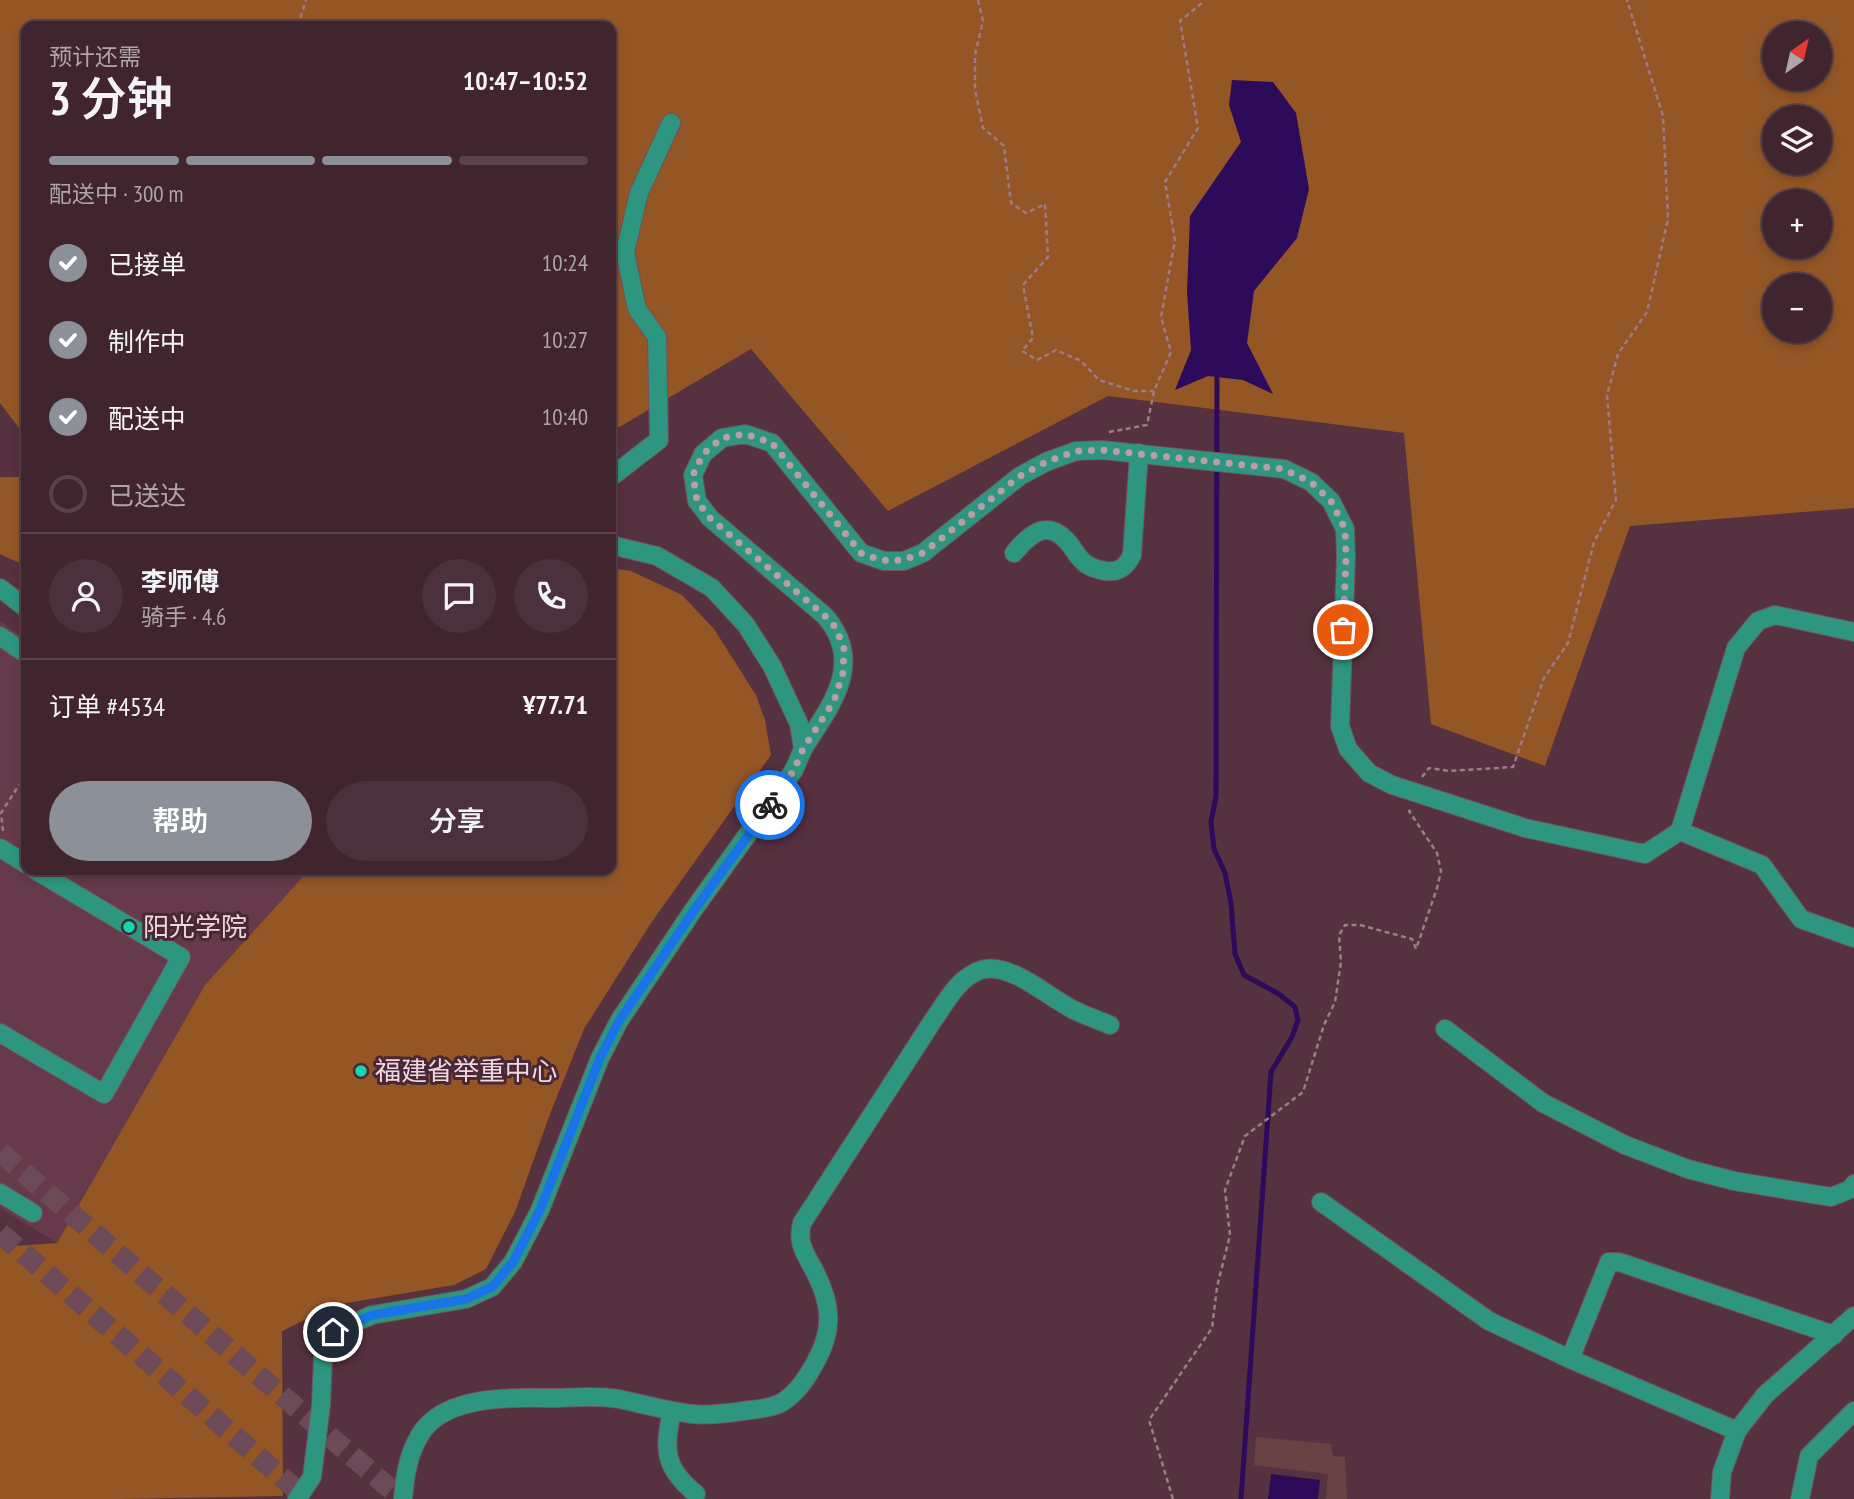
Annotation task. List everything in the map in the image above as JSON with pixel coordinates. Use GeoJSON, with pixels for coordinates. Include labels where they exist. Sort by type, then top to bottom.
{"type":"FeatureCollection","features":[{"type":"Feature","properties":{"kind":"street"},"geometry":{"type":"LineString","coordinates":[[616,473],[659,440],[657,337],[637,309],[625,252],[639,193],[671,123]]}},
{"type":"Feature","properties":{"kind":"street"},"geometry":{"type":"LineString","coordinates":[[297,1499],[312,1477],[321,1405],[323,1358],[333,1332],[372,1315],[466,1299],[492,1287],[513,1262],[540,1210],[600,1058],[619,1021],[794,770],[803,749],[834,701],[843,673],[844,649],[836,628],[710,518],[697,501],[693,475],[703,454],[722,438],[745,434],[772,443],[862,554],[884,561],[904,561],[923,553],[1020,476],[1046,462],[1104,441],[1139,453],[1283,469],[1311,482],[1331,501],[1345,529],[1340,726],[1348,749],[1369,772],[1392,785],[1525,828],[1645,855],[1680,831],[1737,648],[1758,621],[1775,615],[1854,632]]}},
{"type":"Feature","properties":{"kind":"street"},"geometry":{"type":"LineString","coordinates":[[1014,553],[1024,540],[1046,529],[1062,537],[1087,565],[1112,572],[1121,569],[1132,555],[1139,453]]}},
{"type":"Feature","properties":{"kind":"street"},"geometry":{"type":"LineString","coordinates":[[616,546],[657,556],[712,588],[746,625],[772,666],[799,724],[803,749]]}},
{"type":"Feature","properties":{"kind":"street"},"geometry":{"type":"LineString","coordinates":[[0,588],[21,604]]}},
{"type":"Feature","properties":{"kind":"street"},"geometry":{"type":"LineString","coordinates":[[0,636],[21,651]]}},
{"type":"Feature","properties":{"kind":"street"},"geometry":{"type":"LineString","coordinates":[[1680,831],[1762,864],[1801,919],[1854,938]]}},
{"type":"Feature","properties":{"kind":"street"},"geometry":{"type":"LineString","coordinates":[[2,850],[21,861]]}},
{"type":"Feature","properties":{"kind":"street"},"geometry":{"type":"LineString","coordinates":[[0,1032],[104,1094],[181,957],[43,875]]}},
{"type":"Feature","properties":{"kind":"street"},"geometry":{"type":"LineString","coordinates":[[403,1499],[408,1463],[419,1437],[437,1417],[463,1405],[518,1397],[616,1399],[694,1414],[737,1412],[782,1403],[805,1379],[822,1349],[829,1317],[821,1283],[800,1244],[802,1223],[932,1021],[955,990],[966,978],[981,970],[999,969],[1017,976],[1073,1010],[1110,1025]]}},
{"type":"Feature","properties":{"kind":"street"},"geometry":{"type":"LineString","coordinates":[[1445,1029],[1543,1102],[1625,1145],[1688,1169],[1734,1181],[1831,1197],[1851,1189],[1854,1184]]}},
{"type":"Feature","properties":{"kind":"street"},"geometry":{"type":"LineString","coordinates":[[0,1193],[33,1213]]}},
{"type":"Feature","properties":{"kind":"street"},"geometry":{"type":"LineString","coordinates":[[1321,1202],[1489,1321],[1737,1431]]}},
{"type":"Feature","properties":{"kind":"street"},"geometry":{"type":"LineString","coordinates":[[1570,1359],[1609,1262],[1619,1262],[1834,1335]]}},
{"type":"Feature","properties":{"kind":"street"},"geometry":{"type":"LineString","coordinates":[[1720,1499],[1721,1472],[1737,1431],[1765,1395],[1854,1316]]}},
{"type":"Feature","properties":{"kind":"street"},"geometry":{"type":"LineString","coordinates":[[672,1411],[667,1437],[668,1457],[676,1475],[696,1494]]}},
{"type":"Feature","properties":{"kind":"street"},"geometry":{"type":"LineString","coordinates":[[1800,1499],[1809,1456],[1854,1411]]}},
{"type":"Feature","properties":{"kind":"path"},"geometry":{"type":"LineString","coordinates":[[300,21],[306,0]]}},
{"type":"Feature","properties":{"kind":"path"},"geometry":{"type":"LineString","coordinates":[[978,0],[983,21],[975,55],[975,90],[983,128],[1004,146],[1011,203],[1026,213],[1045,204],[1048,257],[1023,285],[1033,338],[1022,351],[1037,360],[1056,349],[1081,361],[1099,380],[1133,391],[1154,391]]}},
{"type":"Feature","properties":{"kind":"path"},"geometry":{"type":"LineString","coordinates":[[1104,441],[1147,425],[1154,391],[1171,352],[1161,317],[1175,240],[1165,182],[1198,128],[1180,21],[1202,3],[1202,0]]}},
{"type":"Feature","properties":{"kind":"path"},"geometry":{"type":"LineString","coordinates":[[1173,1499],[1150,1420],[1212,1328],[1217,1287],[1230,1235],[1225,1190],[1245,1136],[1303,1092],[1324,1025],[1335,1002],[1341,962],[1339,935],[1345,925],[1360,925],[1412,939],[1416,949],[1441,870],[1437,853],[1409,811],[1426,797],[1419,780],[1429,768],[1449,771],[1513,767],[1545,678],[1568,643],[1594,542],[1616,500],[1607,395],[1618,354],[1647,313],[1668,219],[1663,116],[1627,0]]}},
{"type":"Feature","properties":{"kind":"path"},"geometry":{"type":"LineString","coordinates":[[2,850],[1,813],[21,782]]}},
{"type":"Feature","properties":{"kind":"shaded area"},"geometry":{"type":"Polygon","coordinates":[[[0,0],[1854,0],[1854,508],[1630,526],[1545,766],[1431,724],[1404,433],[1108,396],[888,511],[751,349],[616,429],[616,21],[21,21],[21,430],[0,403],[0,0]]]}},
{"type":"Feature","properties":{"kind":"shaded area"},"geometry":{"type":"Polygon","coordinates":[[[1232,80],[1273,82],[1296,113],[1309,189],[1297,238],[1254,291],[1247,343],[1273,394],[1243,380],[1208,376],[1175,390],[1191,350],[1187,292],[1190,216],[1241,142],[1229,105],[1232,80]]]}},
{"type":"Feature","properties":{"kind":"shaded area"},"geometry":{"type":"Polygon","coordinates":[[[0,477],[21,477],[21,564],[0,554],[0,477]]]}},
{"type":"Feature","properties":{"kind":"shaded area","name":"福建省举重中心"},"geometry":{"type":"Polygon","coordinates":[[[616,569],[631,571],[682,595],[714,629],[756,695],[765,720],[771,755],[651,923],[584,1029],[515,1212],[486,1269],[454,1285],[335,1305],[282,1331],[283,1496],[0,1499],[0,1247],[57,1243],[205,985],[304,875],[616,875],[616,569]]]}},
{"type":"Feature","properties":{"kind":"shaded area","name":"阳光学院"},"geometry":{"type":"Polygon","coordinates":[[[0,621],[21,636],[21,875],[304,875],[205,985],[57,1243],[0,1208],[0,621]]]}},
{"type":"Feature","properties":{"kind":"shaded area"},"geometry":{"type":"Polygon","coordinates":[[[1271,1474],[1320,1480],[1318,1499],[1268,1499],[1271,1474]]]}},
{"type":"Feature","properties":{"kind":"building"},"geometry":{"type":"Polygon","coordinates":[[[1256,1437],[1331,1444],[1333,1456],[1345,1457],[1347,1499],[1326,1499],[1328,1474],[1254,1465],[1256,1437]]]}},
{"type":"Feature","properties":{"kind":"waterway"},"geometry":{"type":"LineString","coordinates":[[1217,377],[1216,796],[1211,822],[1214,849],[1225,873],[1231,903],[1235,954],[1244,975],[1279,994],[1295,1007],[1298,1020],[1292,1037],[1271,1072],[1241,1499]]}},
{"type":"Feature","properties":{"kind":"tunnel"},"geometry":{"type":"LineString","coordinates":[[0,1152],[402,1499]]}},
{"type":"Feature","properties":{"kind":"tunnel"},"geometry":{"type":"LineString","coordinates":[[0,1233],[307,1499]]}},
{"type":"Feature","properties":{"kind":"way so far"},"geometry":{"type":"LineString","coordinates":[[770,805],[834,701],[843,673],[844,649],[836,628],[825,616],[710,518],[697,501],[693,475],[703,454],[722,438],[745,434],[772,443],[862,554],[884,561],[904,561],[923,553],[1020,476],[1046,462],[1076,451],[1139,453],[1283,469],[1311,482],[1331,501],[1345,529],[1343,630]]}},
{"type":"Feature","properties":{"kind":"place","name":"阳光学院"},"geometry":{"type":"Point","coordinates":[129,927]}},
{"type":"Feature","properties":{"kind":"place","name":"福建省举重中心"},"geometry":{"type":"Point","coordinates":[361,1071]}},
{"type":"Feature","properties":{"kind":"route"},"geometry":{"type":"LineString","coordinates":[[333,1332],[372,1315],[466,1299],[492,1287],[513,1262],[540,1210],[600,1058],[619,1021],[770,805]]}}]}
